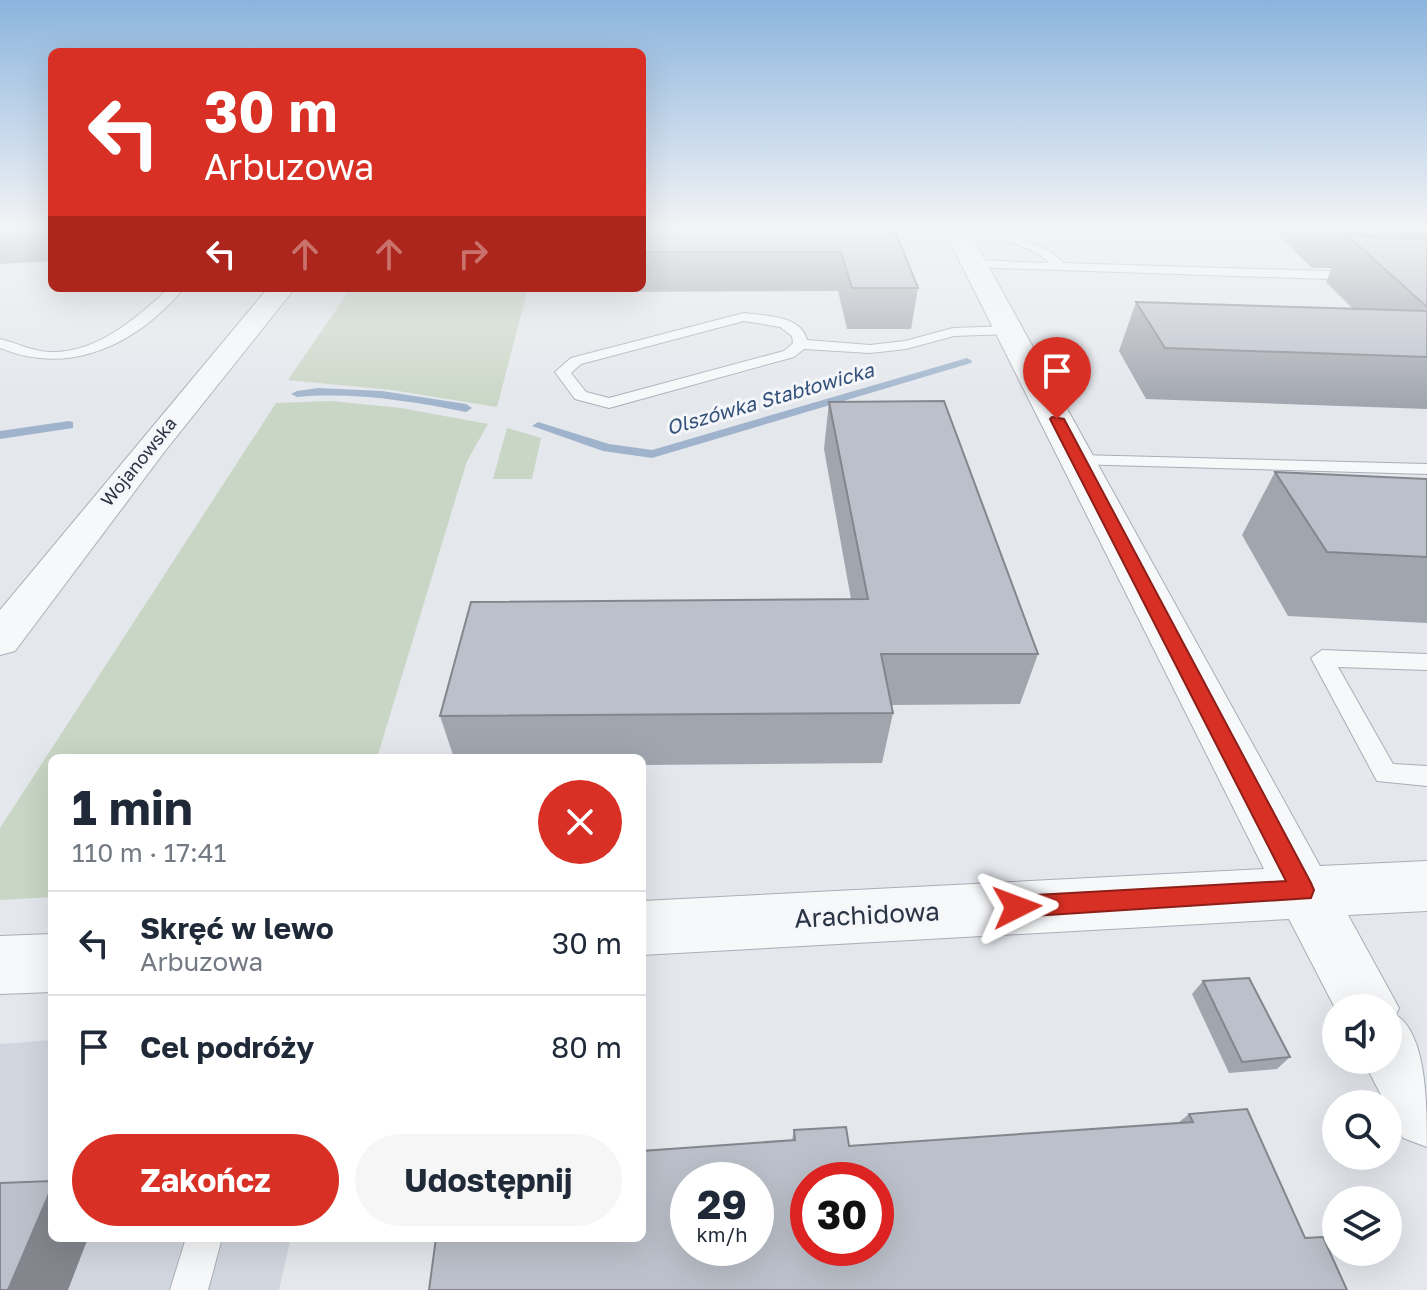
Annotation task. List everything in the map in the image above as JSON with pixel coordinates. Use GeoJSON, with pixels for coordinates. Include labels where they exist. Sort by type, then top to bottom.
{"type":"FeatureCollection","features":[{"type":"Feature","properties":{"kind":"street"},"geometry":{"type":"LineString","coordinates":[[985,286],[1360,994]]}},
{"type":"Feature","properties":{"kind":"street","name":"Wojanowska"},"geometry":{"type":"LineString","coordinates":[[0,640],[153,444],[279,292]]}},
{"type":"Feature","properties":{"kind":"street","name":"Arachidowa"},"geometry":{"type":"LineString","coordinates":[[646,928],[1303,890],[1427,886]]}},
{"type":"Feature","properties":{"kind":"street"},"geometry":{"type":"LineString","coordinates":[[0,965],[48,963]]}},
{"type":"Feature","properties":{"kind":"street"},"geometry":{"type":"LineString","coordinates":[[1402,1068],[1427,1114]]}},
{"type":"Feature","properties":{"kind":"lane"},"geometry":{"type":"LineString","coordinates":[[0,343],[19,353],[75,353],[96,349],[143,323],[173,292]]}},
{"type":"Feature","properties":{"kind":"lane"},"geometry":{"type":"LineString","coordinates":[[801,344],[799,334],[784,323],[744,317],[576,361],[563,372],[572,391],[592,401],[609,403],[789,354],[801,344],[870,349],[906,345],[953,332],[1009,330]]}},
{"type":"Feature","properties":{"kind":"lane"},"geometry":{"type":"LineString","coordinates":[[1079,460],[1427,469]]}},
{"type":"Feature","properties":{"kind":"lane"},"geometry":{"type":"LineString","coordinates":[[1427,662],[1322,658],[1386,774],[1427,776]]}},
{"type":"Feature","properties":{"kind":"lane"},"geometry":{"type":"LineString","coordinates":[[189,1290],[203,1242]]}},
{"type":"Feature","properties":{"kind":"shaded area"},"geometry":{"type":"Polygon","coordinates":[[[48,1040],[48,1242],[290,1242],[279,1290],[0,1290],[0,1044],[48,1040]]]}},
{"type":"Feature","properties":{"kind":"green space"},"geometry":{"type":"Polygon","coordinates":[[[348,292],[527,292],[497,407],[392,390],[288,380],[348,292]]]}},
{"type":"Feature","properties":{"kind":"green space"},"geometry":{"type":"Polygon","coordinates":[[[331,401],[401,408],[488,424],[467,461],[378,754],[48,754],[276,403],[331,401]]]}},
{"type":"Feature","properties":{"kind":"green space"},"geometry":{"type":"Polygon","coordinates":[[[507,428],[541,438],[532,479],[493,479],[507,428]]]}},
{"type":"Feature","properties":{"kind":"green space"},"geometry":{"type":"Polygon","coordinates":[[[48,754],[48,897],[0,900],[0,828],[48,754]]]}},
{"type":"Feature","properties":{"kind":"building"},"geometry":{"type":"Polygon","coordinates":[[[851,286],[918,288],[852,288],[851,286]]]}},
{"type":"Feature","properties":{"kind":"building"},"geometry":{"type":"Polygon","coordinates":[[[1404,286],[1427,286],[1427,307],[1404,286]]]}},
{"type":"Feature","properties":{"kind":"building"},"geometry":{"type":"Polygon","coordinates":[[[1136,302],[1427,311],[1427,357],[1165,348],[1136,302]]]}},
{"type":"Feature","properties":{"kind":"building"},"geometry":{"type":"Polygon","coordinates":[[[944,401],[1038,654],[881,654],[893,713],[440,716],[471,602],[868,599],[829,402],[944,401]]]}},
{"type":"Feature","properties":{"kind":"building"},"geometry":{"type":"Polygon","coordinates":[[[1275,472],[1427,479],[1427,557],[1327,552],[1275,472]]]}},
{"type":"Feature","properties":{"kind":"building"},"geometry":{"type":"Polygon","coordinates":[[[1249,978],[1290,1057],[1242,1062],[1203,981],[1249,978]]]}},
{"type":"Feature","properties":{"kind":"building"},"geometry":{"type":"Polygon","coordinates":[[[1247,1109],[1305,1238],[1322,1237],[1322,1266],[1336,1266],[1347,1290],[429,1290],[435,1242],[646,1242],[646,1151],[795,1140],[794,1130],[846,1127],[849,1146],[1193,1122],[1189,1114],[1247,1109]]]}},
{"type":"Feature","properties":{"kind":"building"},"geometry":{"type":"Polygon","coordinates":[[[48,1181],[48,1196],[8,1290],[0,1290],[0,1183],[48,1181]]]}},
{"type":"Feature","properties":{"kind":"waterway","name":"Olszówka Stabłowicka"},"geometry":{"type":"LineString","coordinates":[[538,426],[607,448],[652,454],[967,361]]}},
{"type":"Feature","properties":{"kind":"waterway","name":"Olszówka Stabłowicka"},"geometry":{"type":"LineString","coordinates":[[297,394],[361,392],[466,408]]}},
{"type":"Feature","properties":{"kind":"waterway","name":"Olszówka Stabłowicka"},"geometry":{"type":"LineString","coordinates":[[0,435],[69,425]]}},
{"type":"Feature","properties":{"kind":"route"},"geometry":{"type":"LineString","coordinates":[[1017,907],[1303,890],[1057,419]]}}]}
